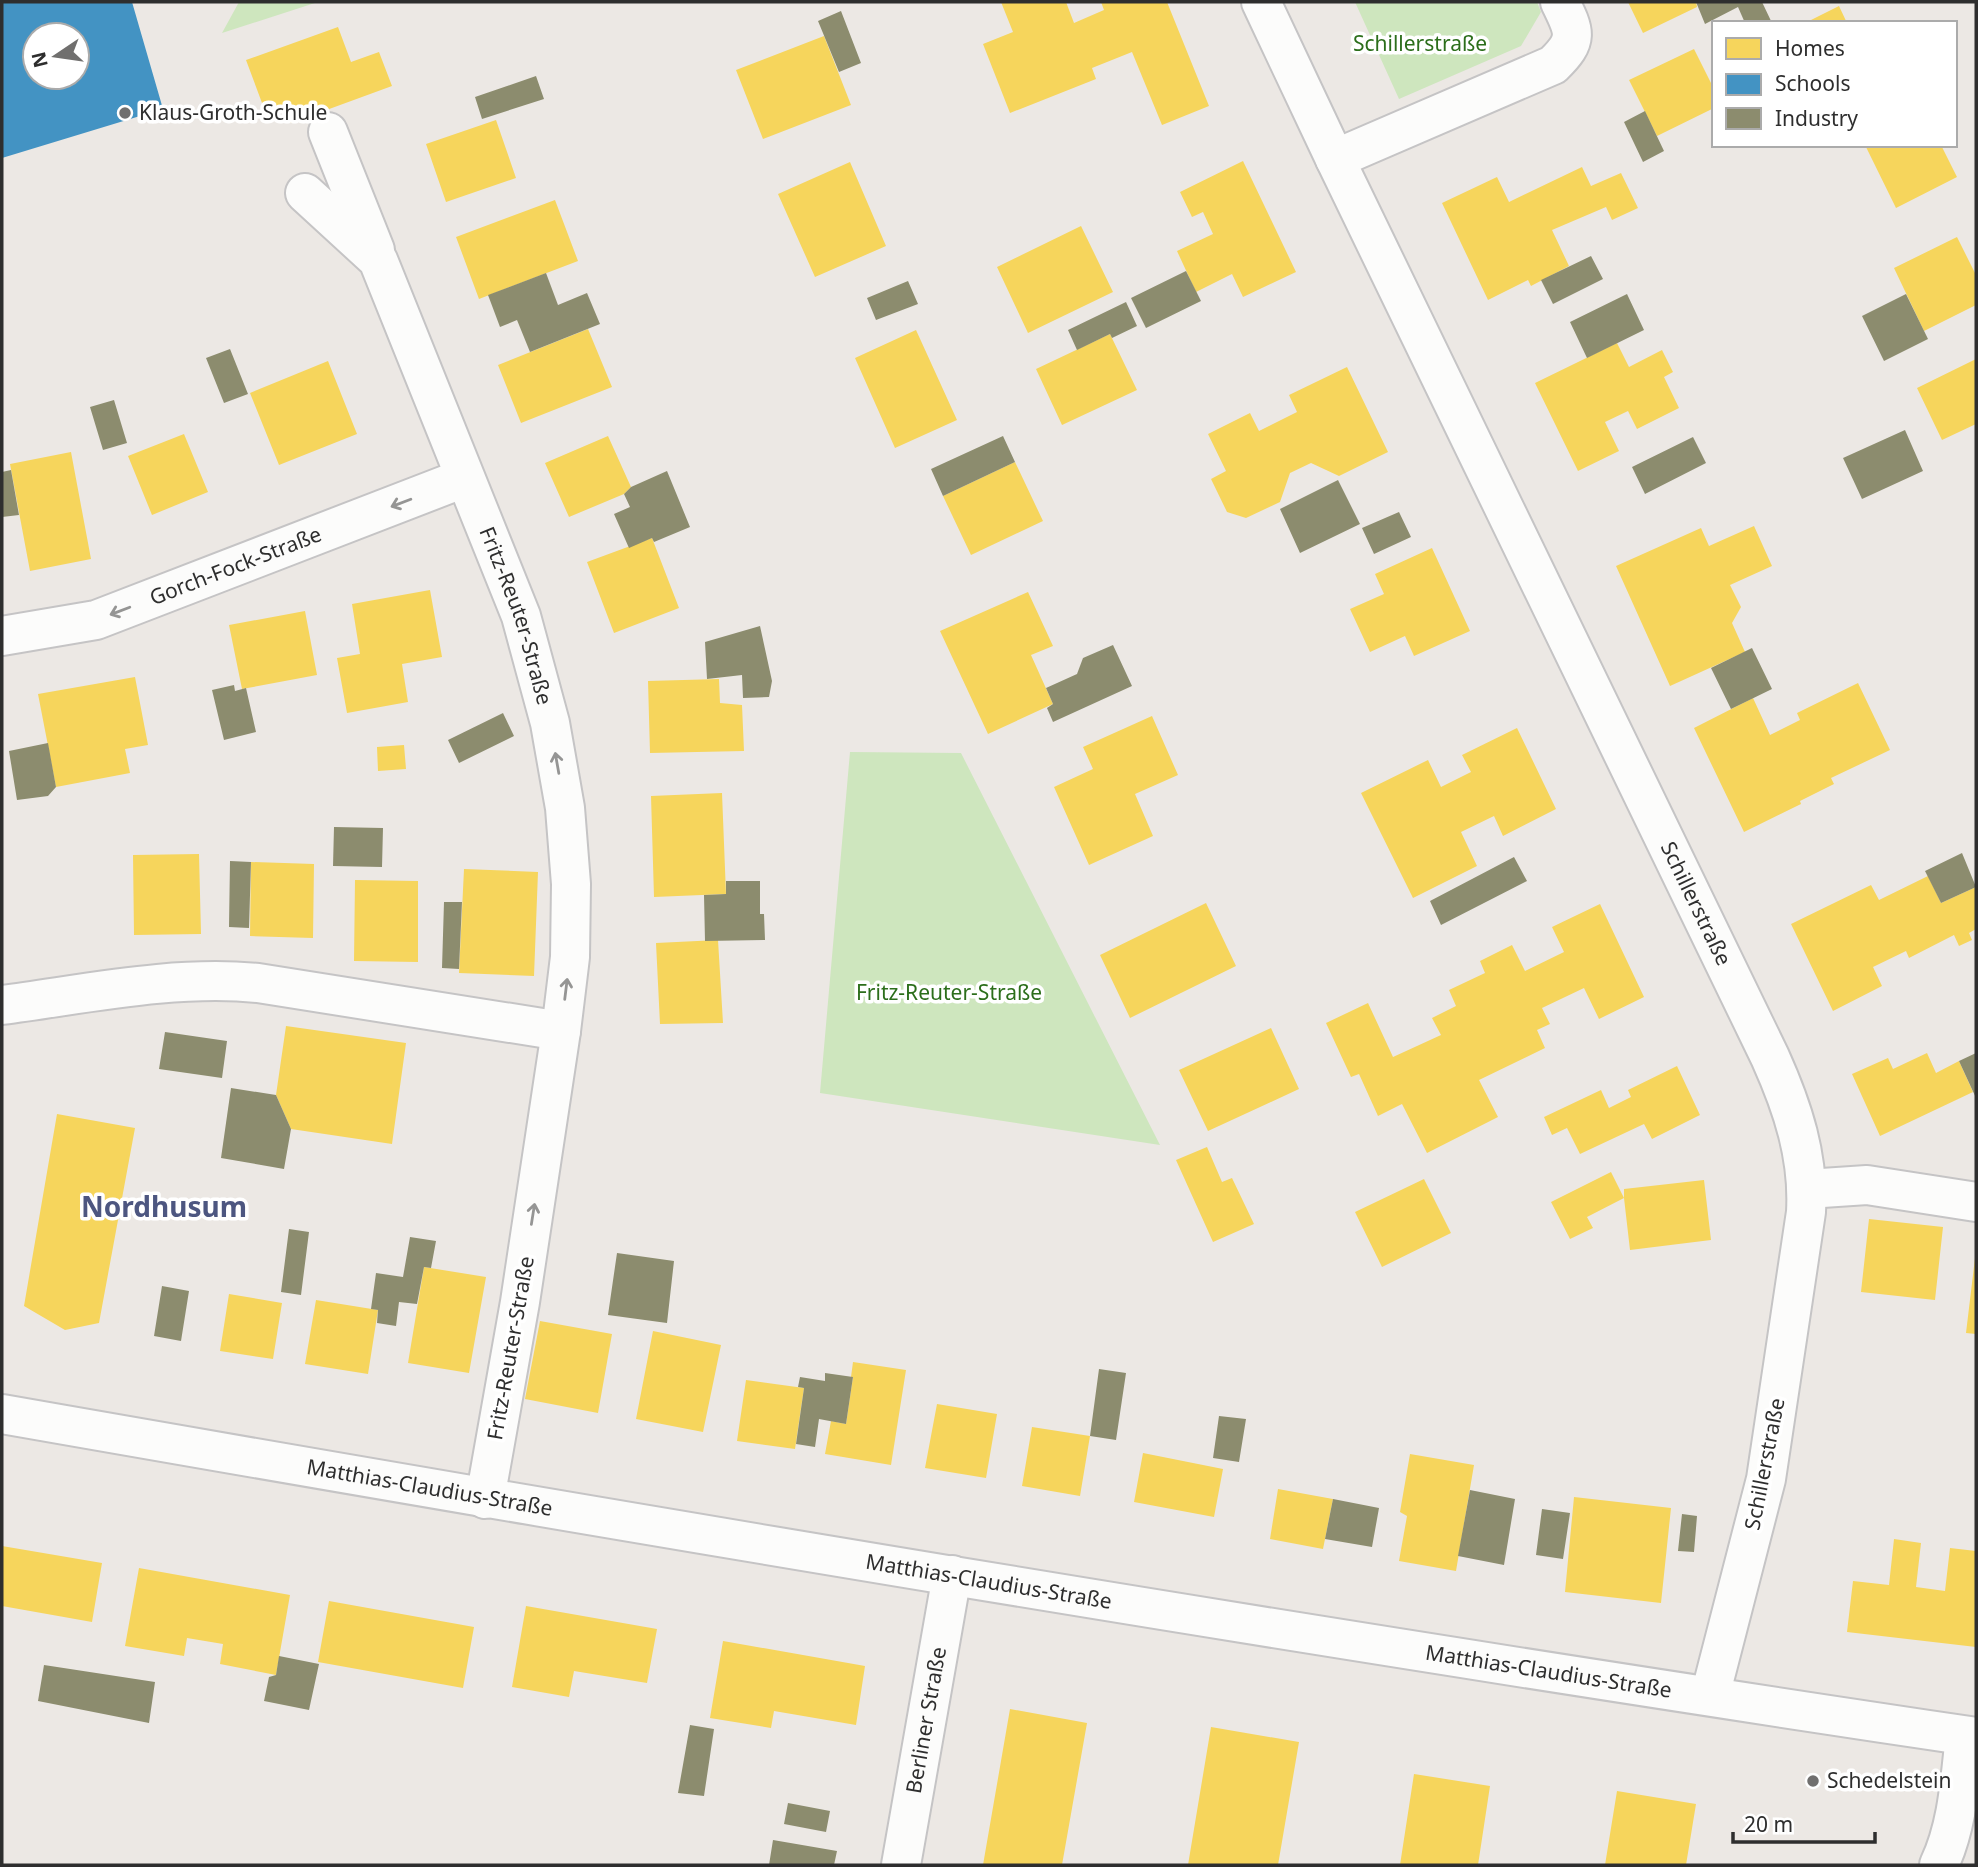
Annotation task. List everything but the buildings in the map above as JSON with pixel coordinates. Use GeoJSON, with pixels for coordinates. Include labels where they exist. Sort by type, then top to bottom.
{"type":"FeatureCollection","features":[{"type":"Feature","properties":{"kind":"street","name":"Schillerstraße"},"geometry":{"type":"LineString","coordinates":[[1261,2],[1770,1057],[1789,1099],[1801,1140],[1807,1189],[1802,1248],[1766,1479],[1710,1696]]}},
{"type":"Feature","properties":{"kind":"street"},"geometry":{"type":"LineString","coordinates":[[1335,159],[1553,65],[1569,48],[1573,39],[1572,29],[1560,2]]}},
{"type":"Feature","properties":{"kind":"street","name":"Fritz-Reuter-Straße"},"geometry":{"type":"LineString","coordinates":[[328,132],[520,615],[550,723],[565,808],[571,884],[570,957],[520,1303],[485,1499]]}},
{"type":"Feature","properties":{"kind":"street","name":"Fritz-Reuter-Straße"},"geometry":{"type":"LineString","coordinates":[[305,193],[378,260]]}},
{"type":"Feature","properties":{"kind":"street","name":"Gorch-Fock-Straße"},"geometry":{"type":"LineString","coordinates":[[2,636],[96,620],[464,478]]}},
{"type":"Feature","properties":{"kind":"street"},"geometry":{"type":"LineString","coordinates":[[2,1005],[219,979],[561,1031]]}},
{"type":"Feature","properties":{"kind":"street"},"geometry":{"type":"LineString","coordinates":[[1807,1189],[1867,1185],[1976,1202]]}},
{"type":"Feature","properties":{"kind":"street","name":"Matthias-Claudius-Straße"},"geometry":{"type":"LineString","coordinates":[[2,1414],[485,1499],[1971,1736]]}},
{"type":"Feature","properties":{"kind":"street","name":"Berliner Straße"},"geometry":{"type":"LineString","coordinates":[[901,1865],[952,1575]]}},
{"type":"Feature","properties":{"kind":"street"},"geometry":{"type":"LineString","coordinates":[[1939,1865],[1954,1819],[1971,1736]]}},
{"type":"Feature","properties":{"kind":"green space"},"geometry":{"type":"Polygon","coordinates":[[[239,2],[318,2],[222,33],[239,2]]]}},
{"type":"Feature","properties":{"kind":"green space","name":"Schillerstraße"},"geometry":{"type":"Polygon","coordinates":[[[1355,2],[1537,2],[1541,12],[1521,46],[1399,99],[1355,2]]]}},
{"type":"Feature","properties":{"kind":"green space","name":"Fritz-Reuter-Straße"},"geometry":{"type":"Polygon","coordinates":[[[850,752],[961,753],[1160,1145],[820,1093],[850,752]]]}},
{"type":"Feature","properties":{"kind":"place","name":"Klaus-Groth-Schule"},"geometry":{"type":"Point","coordinates":[125,113]}},
{"type":"Feature","properties":{"kind":"place","name":"Schedelstein"},"geometry":{"type":"Point","coordinates":[1813,1781]}},
{"type":"Feature","properties":{"kind":"district","name":"Nordhusum"},"geometry":{"type":"Point","coordinates":[164,1207]}}]}
